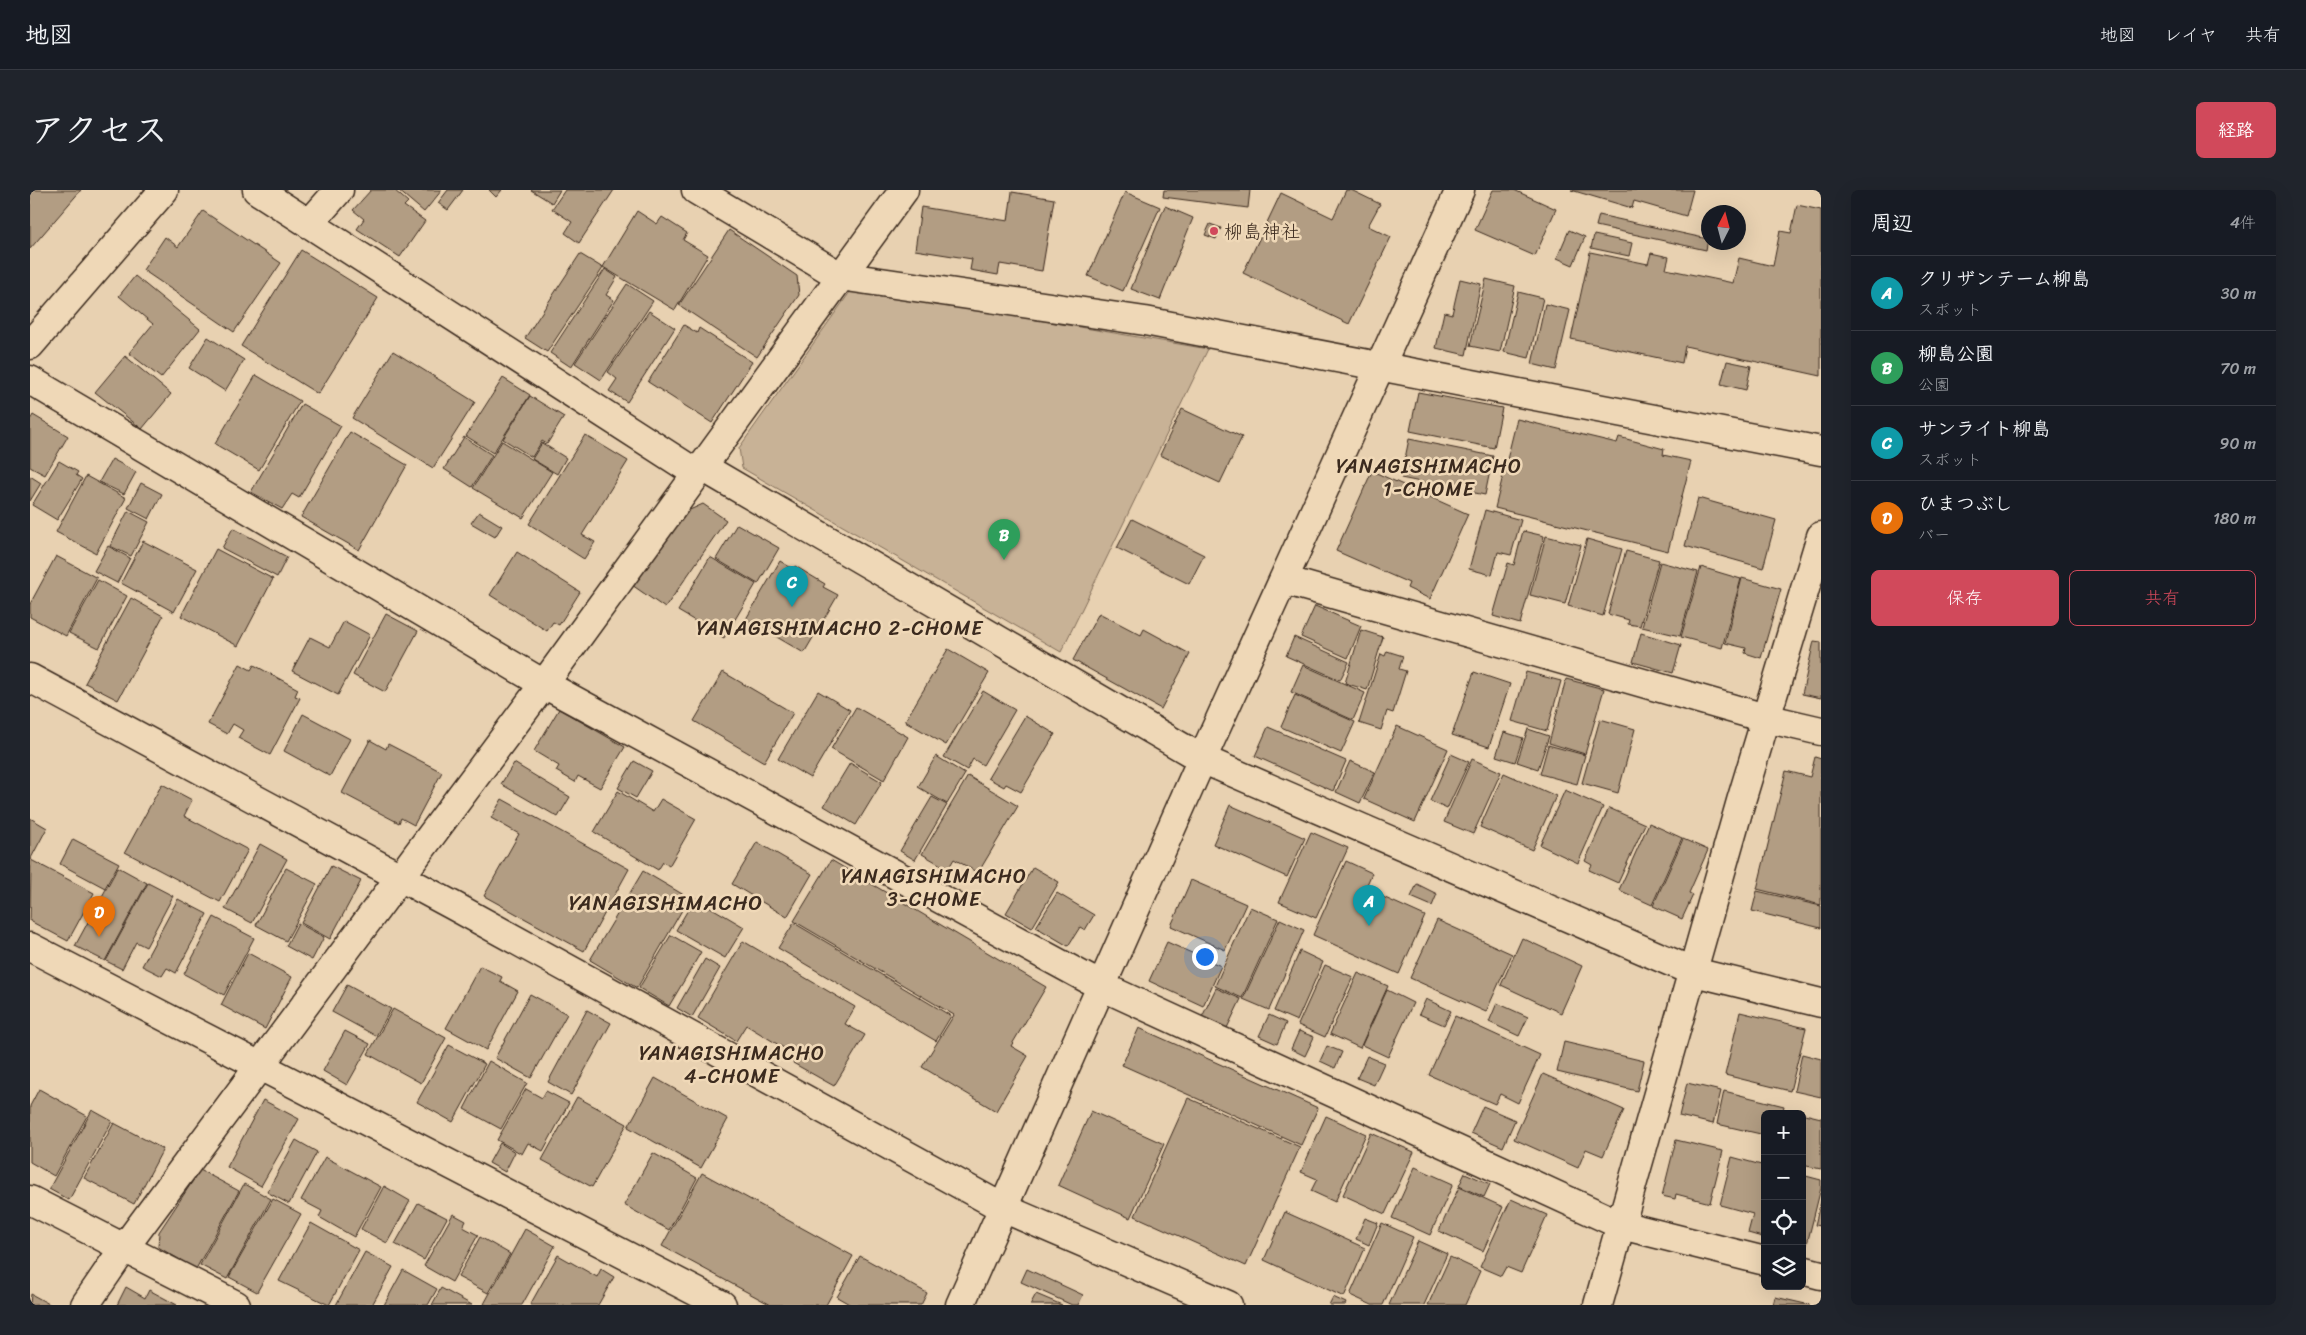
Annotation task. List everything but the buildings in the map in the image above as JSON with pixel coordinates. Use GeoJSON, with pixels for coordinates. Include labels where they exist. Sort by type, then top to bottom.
{"type":"FeatureCollection","features":[{"type":"Feature","properties":{"kind":"street"},"geometry":{"type":"LineString","coordinates":[[30,345],[164,190]]}},
{"type":"Feature","properties":{"kind":"street"},"geometry":{"type":"LineString","coordinates":[[257,190],[699,470],[1202,759],[1694,972],[1821,1003]]}},
{"type":"Feature","properties":{"kind":"street"},"geometry":{"type":"LineString","coordinates":[[310,224],[339,190]]}},
{"type":"Feature","properties":{"kind":"street"},"geometry":{"type":"LineString","coordinates":[[696,190],[840,276],[1145,321],[1821,451]]}},
{"type":"Feature","properties":{"kind":"street"},"geometry":{"type":"LineString","coordinates":[[85,1305],[124,1248],[544,684],[904,190]]}},
{"type":"Feature","properties":{"kind":"street"},"geometry":{"type":"LineString","coordinates":[[960,1305],[1202,759],[1460,190]]}},
{"type":"Feature","properties":{"kind":"street"},"geometry":{"type":"LineString","coordinates":[[30,380],[544,684],[1101,986],[1621,1225],[1761,1260]]}},
{"type":"Feature","properties":{"kind":"street"},"geometry":{"type":"LineString","coordinates":[[1598,1305],[1765,718],[1821,536]]}},
{"type":"Feature","properties":{"kind":"street"},"geometry":{"type":"LineString","coordinates":[[1284,580],[1765,718],[1821,731]]}},
{"type":"Feature","properties":{"kind":"street"},"geometry":{"type":"LineString","coordinates":[[30,678],[400,877],[1003,1208],[1228,1305]]}},
{"type":"Feature","properties":{"kind":"street"},"geometry":{"type":"LineString","coordinates":[[30,947],[722,1305]]}},
{"type":"Feature","properties":{"kind":"street"},"geometry":{"type":"LineString","coordinates":[[30,1200],[236,1305]]}},
{"type":"Feature","properties":{"kind":"street"},"geometry":{"type":"LineString","coordinates":[[1806,1271],[1821,1275]]}},
{"type":"Feature","properties":{"kind":"shaded area"},"geometry":{"type":"Polygon","coordinates":[[[868,291],[1208,349],[1061,652],[742,468],[739,448],[850,292],[868,291]]]}},
{"type":"Feature","properties":{"kind":"place","name":"柳島神社"},"geometry":{"type":"Point","coordinates":[1214,231]}},
{"type":"Feature","properties":{"kind":"place","name":"柳島公園"},"geometry":{"type":"Point","coordinates":[1004,560]}},
{"type":"Feature","properties":{"kind":"place","name":"サンライト柳島"},"geometry":{"type":"Point","coordinates":[792,607]}},
{"type":"Feature","properties":{"kind":"place","name":"クリザンテーム柳島"},"geometry":{"type":"Point","coordinates":[1369,926]}},
{"type":"Feature","properties":{"kind":"place","name":"ひまつぶし"},"geometry":{"type":"Point","coordinates":[99,937]}},
{"type":"Feature","properties":{"kind":"district","name":"YANAGISHIMACHO 1-CHOME"},"geometry":{"type":"Point","coordinates":[1429,478]}},
{"type":"Feature","properties":{"kind":"district","name":"YANAGISHIMACHO 2-CHOME"},"geometry":{"type":"Point","coordinates":[840,628]}},
{"type":"Feature","properties":{"kind":"district","name":"YANAGISHIMACHO 3-CHOME"},"geometry":{"type":"Point","coordinates":[934,888]}},
{"type":"Feature","properties":{"kind":"district","name":"YANAGISHIMACHO"},"geometry":{"type":"Point","coordinates":[666,903]}},
{"type":"Feature","properties":{"kind":"district","name":"YANAGISHIMACHO 4-CHOME"},"geometry":{"type":"Point","coordinates":[732,1064]}}]}
